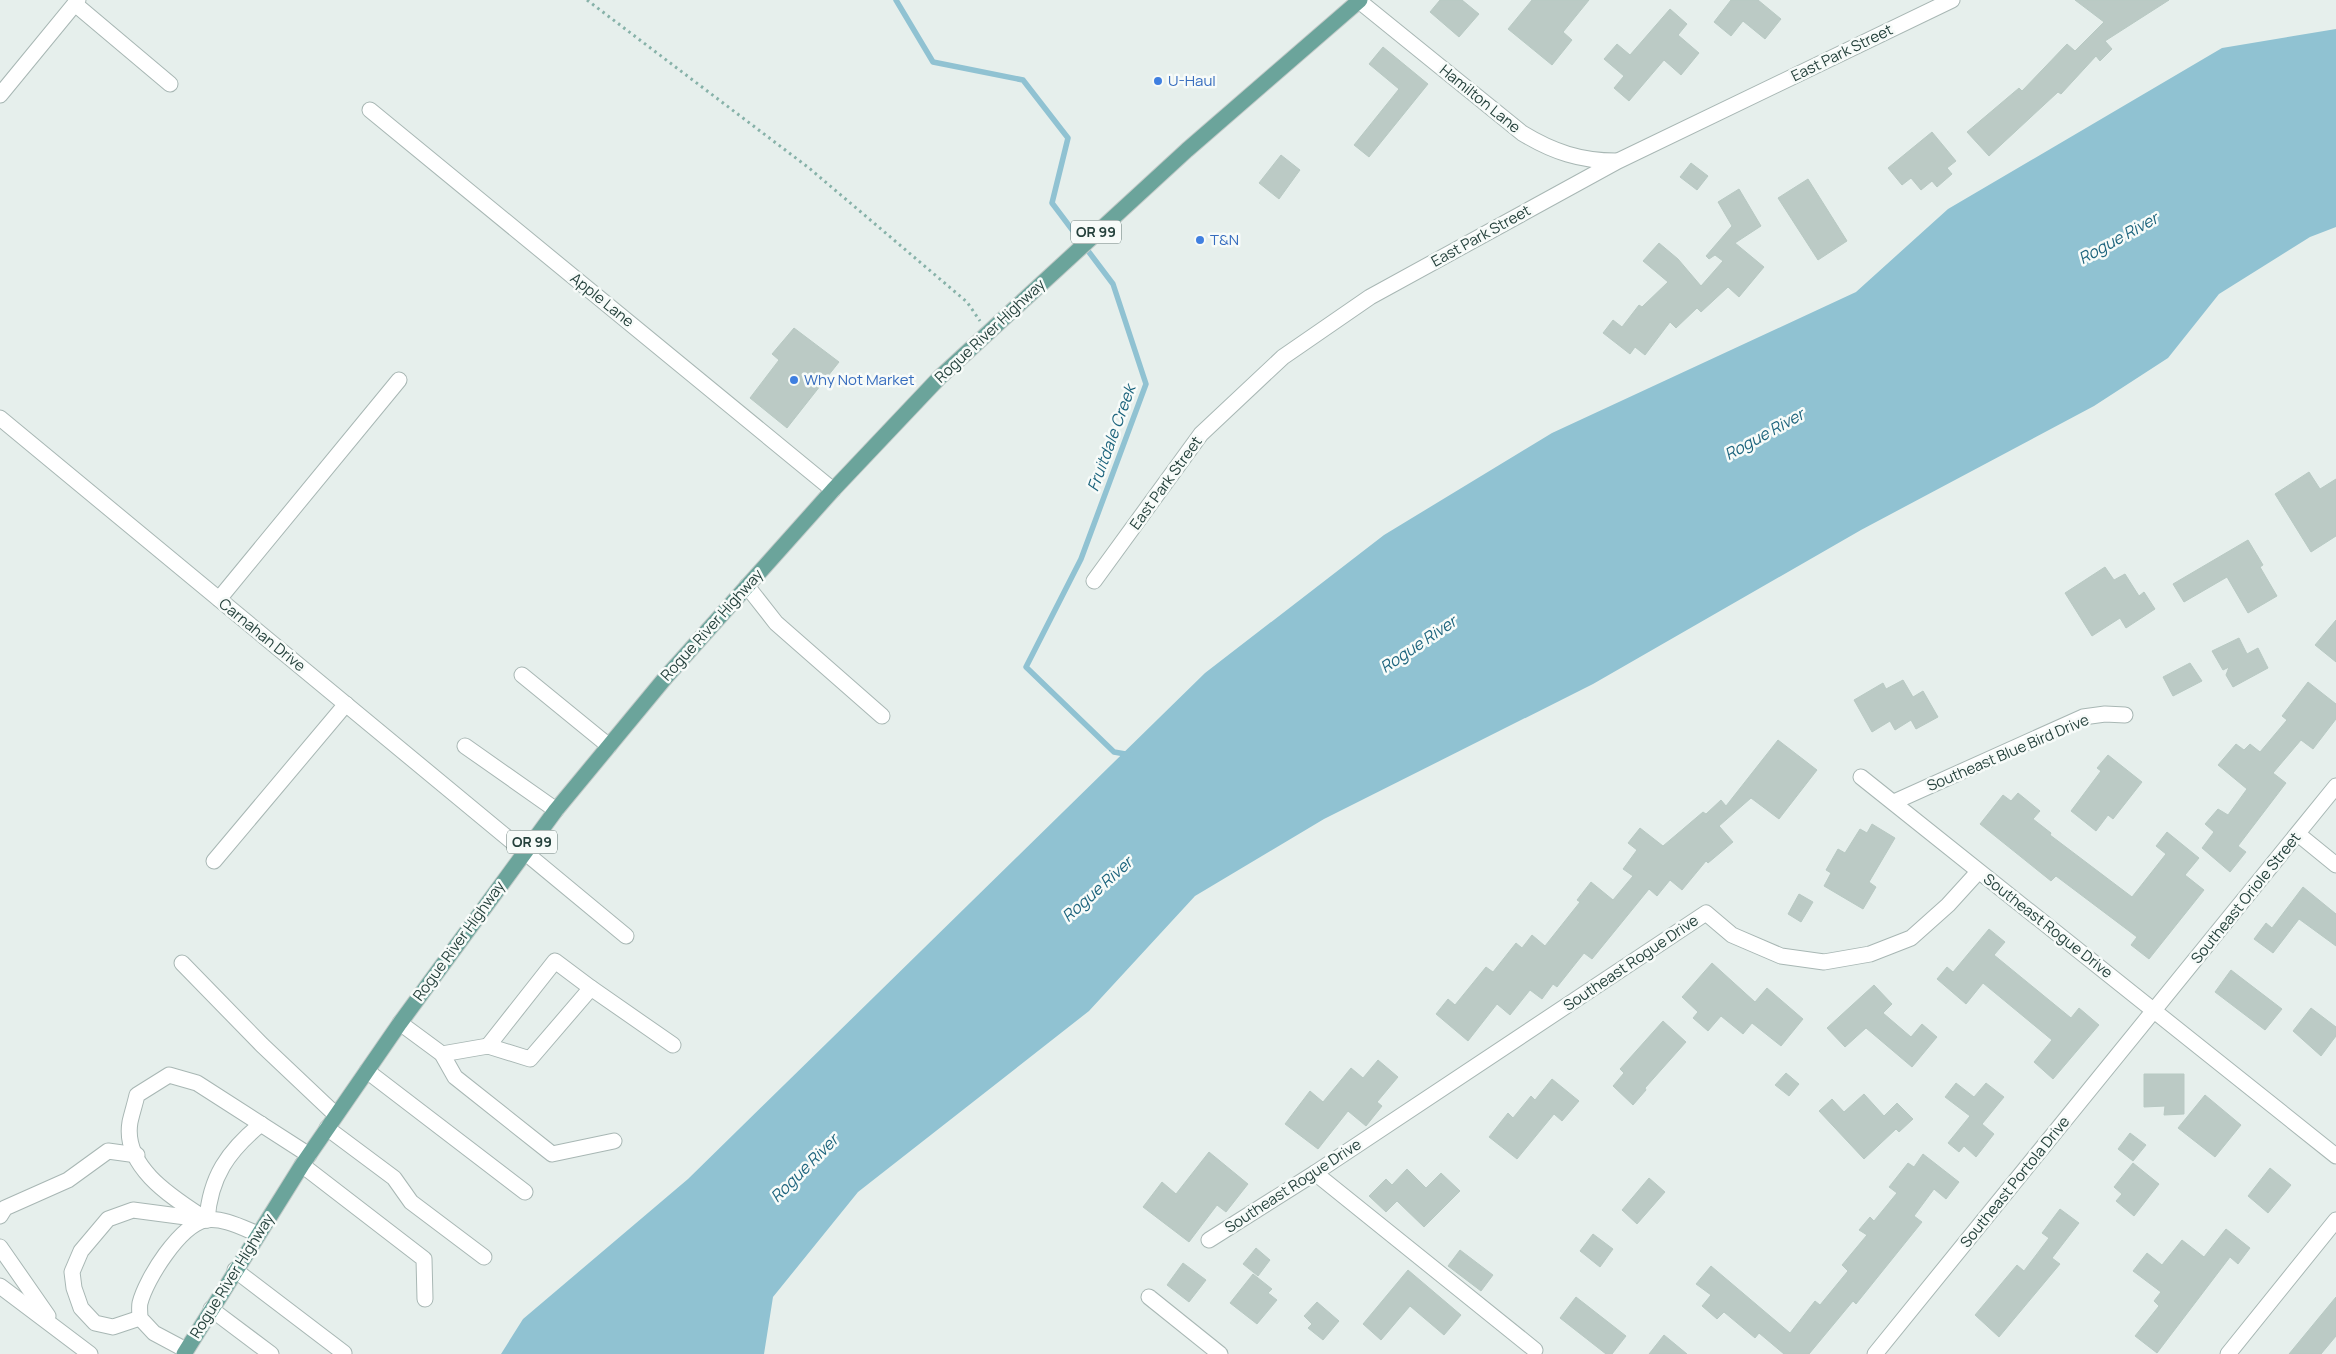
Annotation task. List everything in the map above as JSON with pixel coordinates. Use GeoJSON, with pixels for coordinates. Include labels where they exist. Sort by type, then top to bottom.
{"type":"FeatureCollection","features":[{"type":"Feature","properties":{"kind":"main road","name":"Rogue River Highway"},"geometry":{"type":"LineString","coordinates":[[185,1352],[306,1160],[400,1023],[556,810],[666,677],[833,490],[940,377],[987,331],[1181,156],[1359,0]]}},
{"type":"Feature","properties":{"kind":"street","name":"Hamilton Lane"},"geometry":{"type":"LineString","coordinates":[[1359,0],[1530,138],[1544,147],[1590,161],[1618,161]]}},
{"type":"Feature","properties":{"kind":"street","name":"East Park Street"},"geometry":{"type":"LineString","coordinates":[[1094,582],[1201,434],[1283,357],[1370,297],[1618,161],[1952,0]]}},
{"type":"Feature","properties":{"kind":"street"},"geometry":{"type":"LineString","coordinates":[[0,95],[76,2],[170,84]]}},
{"type":"Feature","properties":{"kind":"street","name":"Apple Lane"},"geometry":{"type":"LineString","coordinates":[[370,110],[833,490]]}},
{"type":"Feature","properties":{"kind":"street"},"geometry":{"type":"LineString","coordinates":[[218,599],[399,380]]}},
{"type":"Feature","properties":{"kind":"street","name":"Carnahan Drive"},"geometry":{"type":"LineString","coordinates":[[0,418],[626,936]]}},
{"type":"Feature","properties":{"kind":"street"},"geometry":{"type":"LineString","coordinates":[[747,586],[776,623],[882,716]]}},
{"type":"Feature","properties":{"kind":"street"},"geometry":{"type":"LineString","coordinates":[[522,675],[609,746]]}},
{"type":"Feature","properties":{"kind":"street"},"geometry":{"type":"LineString","coordinates":[[214,861],[346,704]]}},
{"type":"Feature","properties":{"kind":"street","name":"Southeast Blue Bird Drive"},"geometry":{"type":"LineString","coordinates":[[1894,802],[2083,717],[2105,714],[2125,715]]}},
{"type":"Feature","properties":{"kind":"street"},"geometry":{"type":"LineString","coordinates":[[465,746],[556,810]]}},
{"type":"Feature","properties":{"kind":"street"},"geometry":{"type":"LineString","coordinates":[[1861,776],[1978,872]]}},
{"type":"Feature","properties":{"kind":"street","name":"Southeast Oriole Street"},"geometry":{"type":"LineString","coordinates":[[2155,1010],[2336,786]]}},
{"type":"Feature","properties":{"kind":"street"},"geometry":{"type":"LineString","coordinates":[[2298,834],[2336,864]]}},
{"type":"Feature","properties":{"kind":"street","name":"Southeast Rogue Drive"},"geometry":{"type":"LineString","coordinates":[[1210,1240],[1315,1173],[1706,912],[1732,935],[1781,956],[1824,962],[1870,954],[1911,938],[1948,905],[1978,872],[2155,1010],[2336,1156]]}},
{"type":"Feature","properties":{"kind":"street"},"geometry":{"type":"LineString","coordinates":[[488,1046],[555,961],[673,1044]]}},
{"type":"Feature","properties":{"kind":"street"},"geometry":{"type":"LineString","coordinates":[[182,963],[262,1045],[336,1115]]}},
{"type":"Feature","properties":{"kind":"street"},"geometry":{"type":"LineString","coordinates":[[442,1054],[488,1046],[530,1059],[591,988]]}},
{"type":"Feature","properties":{"kind":"street","name":"Southeast Portola Drive"},"geometry":{"type":"LineString","coordinates":[[1876,1354],[2155,1010]]}},
{"type":"Feature","properties":{"kind":"street"},"geometry":{"type":"LineString","coordinates":[[400,1023],[442,1054],[455,1077],[552,1154],[614,1141]]}},
{"type":"Feature","properties":{"kind":"street"},"geometry":{"type":"LineString","coordinates":[[367,1071],[525,1192]]}},
{"type":"Feature","properties":{"kind":"street"},"geometry":{"type":"LineString","coordinates":[[207,1220],[170,1196],[148,1177],[132,1148],[130,1123],[137,1095],[169,1075],[197,1083],[261,1124],[424,1259],[425,1299]]}},
{"type":"Feature","properties":{"kind":"street"},"geometry":{"type":"LineString","coordinates":[[207,1220],[208,1198],[216,1174],[249,1134],[261,1124]]}},
{"type":"Feature","properties":{"kind":"street"},"geometry":{"type":"LineString","coordinates":[[328,1128],[394,1178],[410,1202],[484,1257]]}},
{"type":"Feature","properties":{"kind":"street"},"geometry":{"type":"LineString","coordinates":[[0,1216],[5,1208],[68,1180],[108,1151],[137,1155]]}},
{"type":"Feature","properties":{"kind":"street"},"geometry":{"type":"LineString","coordinates":[[1315,1173],[1535,1350]]}},
{"type":"Feature","properties":{"kind":"street"},"geometry":{"type":"LineString","coordinates":[[140,1318],[113,1327],[95,1323],[80,1308],[74,1288],[72,1272],[81,1251],[108,1219],[133,1210],[236,1224],[258,1234]]}},
{"type":"Feature","properties":{"kind":"street"},"geometry":{"type":"LineString","coordinates":[[185,1352],[154,1333],[140,1318],[140,1303],[157,1269],[174,1242],[192,1225],[207,1220]]}},
{"type":"Feature","properties":{"kind":"street"},"geometry":{"type":"LineString","coordinates":[[2228,1354],[2336,1220]]}},
{"type":"Feature","properties":{"kind":"street"},"geometry":{"type":"LineString","coordinates":[[0,1247],[58,1330]]}},
{"type":"Feature","properties":{"kind":"street"},"geometry":{"type":"LineString","coordinates":[[235,1270],[344,1353]]}},
{"type":"Feature","properties":{"kind":"street"},"geometry":{"type":"LineString","coordinates":[[0,1286],[90,1354]]}},
{"type":"Feature","properties":{"kind":"street"},"geometry":{"type":"LineString","coordinates":[[1148,1297],[1220,1354]]}},
{"type":"Feature","properties":{"kind":"street"},"geometry":{"type":"LineString","coordinates":[[211,1309],[270,1354]]}},
{"type":"Feature","properties":{"kind":"path"},"geometry":{"type":"LineString","coordinates":[[587,0],[809,168],[967,302],[987,331]]}},
{"type":"Feature","properties":{"kind":"water","name":"Rogue River"},"geometry":{"type":"Polygon","coordinates":[[[2336,29],[2336,227],[2310,237],[2219,294],[2168,358],[2094,406],[1861,530],[1593,684],[1324,819],[1195,896],[1089,1011],[858,1192],[773,1297],[764,1354],[501,1354],[523,1319],[688,1179],[1205,673],[1384,535],[1552,433],[1856,292],[1948,209],[2222,48],[2336,29]]]}},
{"type":"Feature","properties":{"kind":"building"},"geometry":{"type":"Polygon","coordinates":[[[1440,0],[1462,0],[1479,14],[1459,37],[1430,12],[1440,0]]]}},
{"type":"Feature","properties":{"kind":"building"},"geometry":{"type":"Polygon","coordinates":[[[1532,0],[1589,0],[1563,32],[1572,40],[1552,65],[1508,29],[1532,0]]]}},
{"type":"Feature","properties":{"kind":"building"},"geometry":{"type":"Polygon","coordinates":[[[1731,0],[1758,0],[1781,19],[1765,39],[1743,21],[1731,36],[1714,22],[1731,0]]]}},
{"type":"Feature","properties":{"kind":"building"},"geometry":{"type":"Polygon","coordinates":[[[2075,0],[2169,0],[2105,41],[2112,49],[2100,61],[2096,56],[2061,94],[2058,92],[1989,156],[1967,132],[2019,88],[2022,91],[2067,44],[2075,51],[2104,22],[2075,0]]]}},
{"type":"Feature","properties":{"kind":"building"},"geometry":{"type":"Polygon","coordinates":[[[1670,9],[1687,24],[1678,35],[1699,53],[1681,75],[1664,60],[1629,101],[1614,88],[1624,76],[1604,59],[1617,44],[1630,55],[1670,9]]]}},
{"type":"Feature","properties":{"kind":"building"},"geometry":{"type":"Polygon","coordinates":[[[1383,47],[1428,84],[1369,157],[1354,145],[1399,89],[1369,64],[1383,47]]]}},
{"type":"Feature","properties":{"kind":"building"},"geometry":{"type":"Polygon","coordinates":[[[1932,132],[1956,161],[1947,168],[1952,174],[1937,187],[1932,181],[1921,190],[1911,178],[1902,185],[1888,168],[1932,132]]]}},
{"type":"Feature","properties":{"kind":"building"},"geometry":{"type":"Polygon","coordinates":[[[1281,155],[1300,170],[1279,199],[1259,183],[1281,155]]]}},
{"type":"Feature","properties":{"kind":"building"},"geometry":{"type":"Polygon","coordinates":[[[1691,163],[1708,176],[1697,190],[1680,177],[1691,163]]]}},
{"type":"Feature","properties":{"kind":"building"},"geometry":{"type":"Polygon","coordinates":[[[1808,179],[1847,241],[1818,260],[1778,198],[1808,179]]]}},
{"type":"Feature","properties":{"kind":"building"},"geometry":{"type":"Polygon","coordinates":[[[1739,189],[1761,226],[1735,243],[1764,267],[1739,297],[1728,287],[1701,312],[1697,308],[1676,328],[1670,322],[1645,355],[1635,347],[1630,354],[1603,333],[1613,320],[1622,327],[1639,305],[1642,307],[1668,282],[1643,261],[1659,243],[1678,259],[1701,286],[1723,261],[1715,255],[1709,259],[1706,256],[1732,226],[1718,202],[1739,189]]]}},
{"type":"Feature","properties":{"kind":"building","name":"Why Not Market"},"geometry":{"type":"Polygon","coordinates":[[[794,328],[839,362],[787,428],[750,398],[779,360],[772,354],[794,328]]]}},
{"type":"Feature","properties":{"kind":"building"},"geometry":{"type":"Polygon","coordinates":[[[2309,472],[2320,489],[2336,479],[2336,536],[2311,552],[2275,494],[2309,472]]]}},
{"type":"Feature","properties":{"kind":"building"},"geometry":{"type":"Polygon","coordinates":[[[2248,540],[2263,565],[2260,567],[2277,596],[2248,613],[2227,577],[2184,602],[2173,584],[2248,540]]]}},
{"type":"Feature","properties":{"kind":"building"},"geometry":{"type":"Polygon","coordinates":[[[2105,567],[2114,580],[2125,574],[2139,596],[2144,592],[2155,609],[2126,628],[2120,618],[2092,636],[2065,593],[2105,567]]]}},
{"type":"Feature","properties":{"kind":"building"},"geometry":{"type":"Polygon","coordinates":[[[2336,620],[2336,662],[2315,645],[2336,620]]]}},
{"type":"Feature","properties":{"kind":"building"},"geometry":{"type":"Polygon","coordinates":[[[2239,638],[2247,654],[2258,648],[2268,668],[2233,687],[2226,675],[2229,667],[2223,670],[2212,651],[2239,638]]]}},
{"type":"Feature","properties":{"kind":"building"},"geometry":{"type":"Polygon","coordinates":[[[2190,663],[2202,681],[2173,696],[2163,677],[2190,663]]]}},
{"type":"Feature","properties":{"kind":"building"},"geometry":{"type":"Polygon","coordinates":[[[1903,680],[1913,697],[1923,691],[1938,717],[1916,729],[1911,720],[1895,730],[1890,721],[1872,732],[1854,700],[1883,683],[1886,689],[1903,680]]]}},
{"type":"Feature","properties":{"kind":"building"},"geometry":{"type":"Polygon","coordinates":[[[2308,682],[2336,704],[2336,719],[2313,749],[2301,740],[2273,773],[2286,783],[2238,846],[2246,852],[2230,872],[2202,848],[2214,832],[2205,824],[2218,809],[2228,815],[2247,789],[2218,765],[2236,744],[2244,750],[2250,744],[2260,752],[2287,720],[2282,716],[2308,682]]]}},
{"type":"Feature","properties":{"kind":"building"},"geometry":{"type":"Polygon","coordinates":[[[1778,740],[1817,770],[1779,819],[1751,798],[1719,826],[1733,842],[1708,863],[1706,861],[1682,890],[1670,880],[1657,896],[1649,889],[1592,959],[1584,953],[1557,987],[1553,984],[1542,999],[1530,990],[1510,1015],[1497,1004],[1468,1041],[1436,1014],[1448,999],[1455,1005],[1486,967],[1493,972],[1516,943],[1522,948],[1532,935],[1545,946],[1580,902],[1577,900],[1591,882],[1613,900],[1633,876],[1623,869],[1637,850],[1628,843],[1640,828],[1663,846],[1703,812],[1706,814],[1721,800],[1726,806],[1778,740]]]}},
{"type":"Feature","properties":{"kind":"building"},"geometry":{"type":"Polygon","coordinates":[[[2108,755],[2142,782],[2113,819],[2108,815],[2096,831],[2071,811],[2101,771],[2097,768],[2108,755]]]}},
{"type":"Feature","properties":{"kind":"building"},"geometry":{"type":"Polygon","coordinates":[[[2018,793],[2040,811],[2033,819],[2051,833],[2050,835],[2132,897],[2166,854],[2156,846],[2167,832],[2199,858],[2185,875],[2204,890],[2149,959],[2131,945],[2137,937],[2056,876],[2051,881],[1980,824],[2003,795],[2011,801],[2018,793]]]}},
{"type":"Feature","properties":{"kind":"building"},"geometry":{"type":"Polygon","coordinates":[[[1872,824],[1895,838],[1869,882],[1876,887],[1863,909],[1824,886],[1831,873],[1826,870],[1838,849],[1845,853],[1860,829],[1867,833],[1872,824]]]}},
{"type":"Feature","properties":{"kind":"building"},"geometry":{"type":"Polygon","coordinates":[[[2303,887],[2336,914],[2336,946],[2299,919],[2273,953],[2254,939],[2266,923],[2272,928],[2303,887]]]}},
{"type":"Feature","properties":{"kind":"building"},"geometry":{"type":"Polygon","coordinates":[[[1799,894],[1813,902],[1801,922],[1788,914],[1799,894]]]}},
{"type":"Feature","properties":{"kind":"building"},"geometry":{"type":"Polygon","coordinates":[[[1989,929],[2005,942],[1994,955],[2071,1018],[2079,1008],[2099,1025],[2053,1079],[2034,1062],[2052,1040],[1983,983],[1966,1004],[1937,979],[1947,967],[1953,972],[1989,929]]]}},
{"type":"Feature","properties":{"kind":"building"},"geometry":{"type":"Polygon","coordinates":[[[1712,963],[1755,1002],[1767,988],[1803,1019],[1781,1046],[1752,1023],[1743,1034],[1721,1016],[1708,1031],[1693,1018],[1698,1012],[1682,997],[1712,963]]]}},
{"type":"Feature","properties":{"kind":"building"},"geometry":{"type":"Polygon","coordinates":[[[2231,970],[2282,1009],[2265,1030],[2215,992],[2231,970]]]}},
{"type":"Feature","properties":{"kind":"building"},"geometry":{"type":"Polygon","coordinates":[[[1874,985],[1892,1004],[1883,1013],[1911,1037],[1922,1024],[1937,1037],[1912,1067],[1866,1028],[1845,1047],[1827,1028],[1874,985]]]}},
{"type":"Feature","properties":{"kind":"building"},"geometry":{"type":"Polygon","coordinates":[[[2311,1008],[2336,1027],[2336,1036],[2321,1056],[2293,1031],[2311,1008]]]}},
{"type":"Feature","properties":{"kind":"building"},"geometry":{"type":"Polygon","coordinates":[[[1663,1021],[1686,1042],[1645,1088],[1646,1090],[1633,1105],[1613,1086],[1624,1073],[1620,1069],[1663,1021]]]}},
{"type":"Feature","properties":{"kind":"building"},"geometry":{"type":"Polygon","coordinates":[[[1378,1060],[1398,1077],[1377,1102],[1382,1106],[1366,1126],[1348,1111],[1318,1149],[1285,1124],[1310,1091],[1323,1102],[1351,1068],[1363,1078],[1378,1060]]]}},
{"type":"Feature","properties":{"kind":"building"},"geometry":{"type":"Polygon","coordinates":[[[1786,1073],[1799,1084],[1789,1096],[1775,1085],[1786,1073]]]}},
{"type":"Feature","properties":{"kind":"building"},"geometry":{"type":"Polygon","coordinates":[[[2144,1074],[2184,1074],[2184,1114],[2164,1115],[2165,1106],[2144,1107],[2144,1074]]]}},
{"type":"Feature","properties":{"kind":"building"},"geometry":{"type":"Polygon","coordinates":[[[1552,1079],[1579,1101],[1562,1121],[1554,1114],[1517,1159],[1489,1137],[1508,1113],[1513,1118],[1531,1096],[1535,1100],[1552,1079]]]}},
{"type":"Feature","properties":{"kind":"building"},"geometry":{"type":"Polygon","coordinates":[[[1956,1083],[1974,1097],[1986,1083],[2004,1097],[1982,1124],[1994,1134],[1976,1157],[1964,1146],[1959,1152],[1948,1143],[1970,1116],[1945,1097],[1956,1083]]]}},
{"type":"Feature","properties":{"kind":"building"},"geometry":{"type":"Polygon","coordinates":[[[1864,1094],[1884,1116],[1897,1103],[1913,1119],[1899,1132],[1896,1129],[1864,1159],[1819,1111],[1832,1099],[1844,1112],[1864,1094]]]}},
{"type":"Feature","properties":{"kind":"building"},"geometry":{"type":"Polygon","coordinates":[[[2205,1095],[2241,1125],[2215,1157],[2178,1128],[2205,1095]]]}},
{"type":"Feature","properties":{"kind":"building"},"geometry":{"type":"Polygon","coordinates":[[[2130,1133],[2146,1145],[2133,1161],[2118,1149],[2130,1133]]]}},
{"type":"Feature","properties":{"kind":"building"},"geometry":{"type":"Polygon","coordinates":[[[1209,1152],[1248,1184],[1226,1212],[1217,1205],[1189,1242],[1143,1207],[1162,1182],[1176,1194],[1209,1152]]]}},
{"type":"Feature","properties":{"kind":"building"},"geometry":{"type":"Polygon","coordinates":[[[1923,1154],[1959,1182],[1946,1199],[1934,1189],[1914,1216],[1922,1222],[1856,1304],[1853,1301],[1809,1354],[1784,1354],[1759,1333],[1755,1338],[1724,1312],[1717,1319],[1702,1306],[1711,1295],[1696,1284],[1711,1266],[1790,1333],[1815,1301],[1820,1305],[1848,1271],[1842,1265],[1867,1235],[1859,1230],[1870,1217],[1874,1221],[1897,1193],[1889,1187],[1908,1163],[1914,1167],[1923,1154]]]}},
{"type":"Feature","properties":{"kind":"building"},"geometry":{"type":"Polygon","coordinates":[[[2133,1163],[2159,1184],[2134,1216],[2116,1201],[2122,1194],[2114,1187],[2133,1163]]]}},
{"type":"Feature","properties":{"kind":"building"},"geometry":{"type":"Polygon","coordinates":[[[2270,1168],[2291,1185],[2268,1213],[2248,1196],[2270,1168]]]}},
{"type":"Feature","properties":{"kind":"building"},"geometry":{"type":"Polygon","coordinates":[[[1407,1169],[1426,1188],[1441,1173],[1460,1191],[1424,1227],[1397,1201],[1386,1212],[1369,1196],[1386,1179],[1392,1185],[1407,1169]]]}},
{"type":"Feature","properties":{"kind":"building"},"geometry":{"type":"Polygon","coordinates":[[[1649,1178],[1665,1192],[1637,1224],[1622,1210],[1649,1178]]]}},
{"type":"Feature","properties":{"kind":"building"},"geometry":{"type":"Polygon","coordinates":[[[2060,1209],[2079,1223],[2052,1258],[2060,1264],[1999,1337],[1975,1315],[2017,1265],[2024,1271],[2049,1238],[2042,1233],[2060,1209]]]}},
{"type":"Feature","properties":{"kind":"building"},"geometry":{"type":"Polygon","coordinates":[[[2226,1229],[2250,1248],[2238,1264],[2230,1257],[2157,1353],[2135,1336],[2159,1306],[2154,1301],[2161,1292],[2133,1271],[2147,1253],[2162,1265],[2182,1240],[2204,1257],[2226,1229]]]}},
{"type":"Feature","properties":{"kind":"building"},"geometry":{"type":"Polygon","coordinates":[[[1593,1234],[1613,1249],[1600,1267],[1580,1251],[1593,1234]]]}},
{"type":"Feature","properties":{"kind":"building"},"geometry":{"type":"Polygon","coordinates":[[[1256,1248],[1270,1260],[1258,1276],[1243,1264],[1256,1248]]]}},
{"type":"Feature","properties":{"kind":"building"},"geometry":{"type":"Polygon","coordinates":[[[1460,1250],[1493,1275],[1481,1291],[1448,1266],[1460,1250]]]}},
{"type":"Feature","properties":{"kind":"building"},"geometry":{"type":"Polygon","coordinates":[[[1183,1263],[1206,1280],[1189,1302],[1167,1285],[1183,1263]]]}},
{"type":"Feature","properties":{"kind":"building"},"geometry":{"type":"Polygon","coordinates":[[[1408,1270],[1461,1315],[1444,1335],[1410,1306],[1381,1340],[1363,1324],[1408,1270]]]}},
{"type":"Feature","properties":{"kind":"building"},"geometry":{"type":"Polygon","coordinates":[[[1253,1274],[1272,1289],[1268,1293],[1277,1300],[1257,1324],[1230,1303],[1253,1274]]]}},
{"type":"Feature","properties":{"kind":"building"},"geometry":{"type":"Polygon","coordinates":[[[1576,1297],[1626,1336],[1612,1354],[1606,1354],[1560,1318],[1576,1297]]]}},
{"type":"Feature","properties":{"kind":"building"},"geometry":{"type":"Polygon","coordinates":[[[2336,1297],[2336,1336],[2321,1354],[2289,1354],[2336,1297]]]}},
{"type":"Feature","properties":{"kind":"building"},"geometry":{"type":"Polygon","coordinates":[[[1317,1302],[1339,1321],[1323,1340],[1308,1328],[1312,1324],[1304,1316],[1317,1302]]]}},
{"type":"Feature","properties":{"kind":"building"},"geometry":{"type":"Polygon","coordinates":[[[1664,1335],[1687,1354],[1649,1354],[1664,1335]]]}},
{"type":"Feature","properties":{"kind":"waterway","name":"Fruitdale Creek"},"geometry":{"type":"LineString","coordinates":[[896,0],[933,62],[1023,80],[1068,138],[1052,203],[1113,284],[1146,384],[1081,559],[1026,667],[1114,752],[1131,755]]}},
{"type":"Feature","properties":{"kind":"place","name":"U-Haul"},"geometry":{"type":"Point","coordinates":[1158,81]}},
{"type":"Feature","properties":{"kind":"place","name":"T&N"},"geometry":{"type":"Point","coordinates":[1200,240]}},
{"type":"Feature","properties":{"kind":"place","name":"Why Not Market"},"geometry":{"type":"Point","coordinates":[794,380]}}]}
